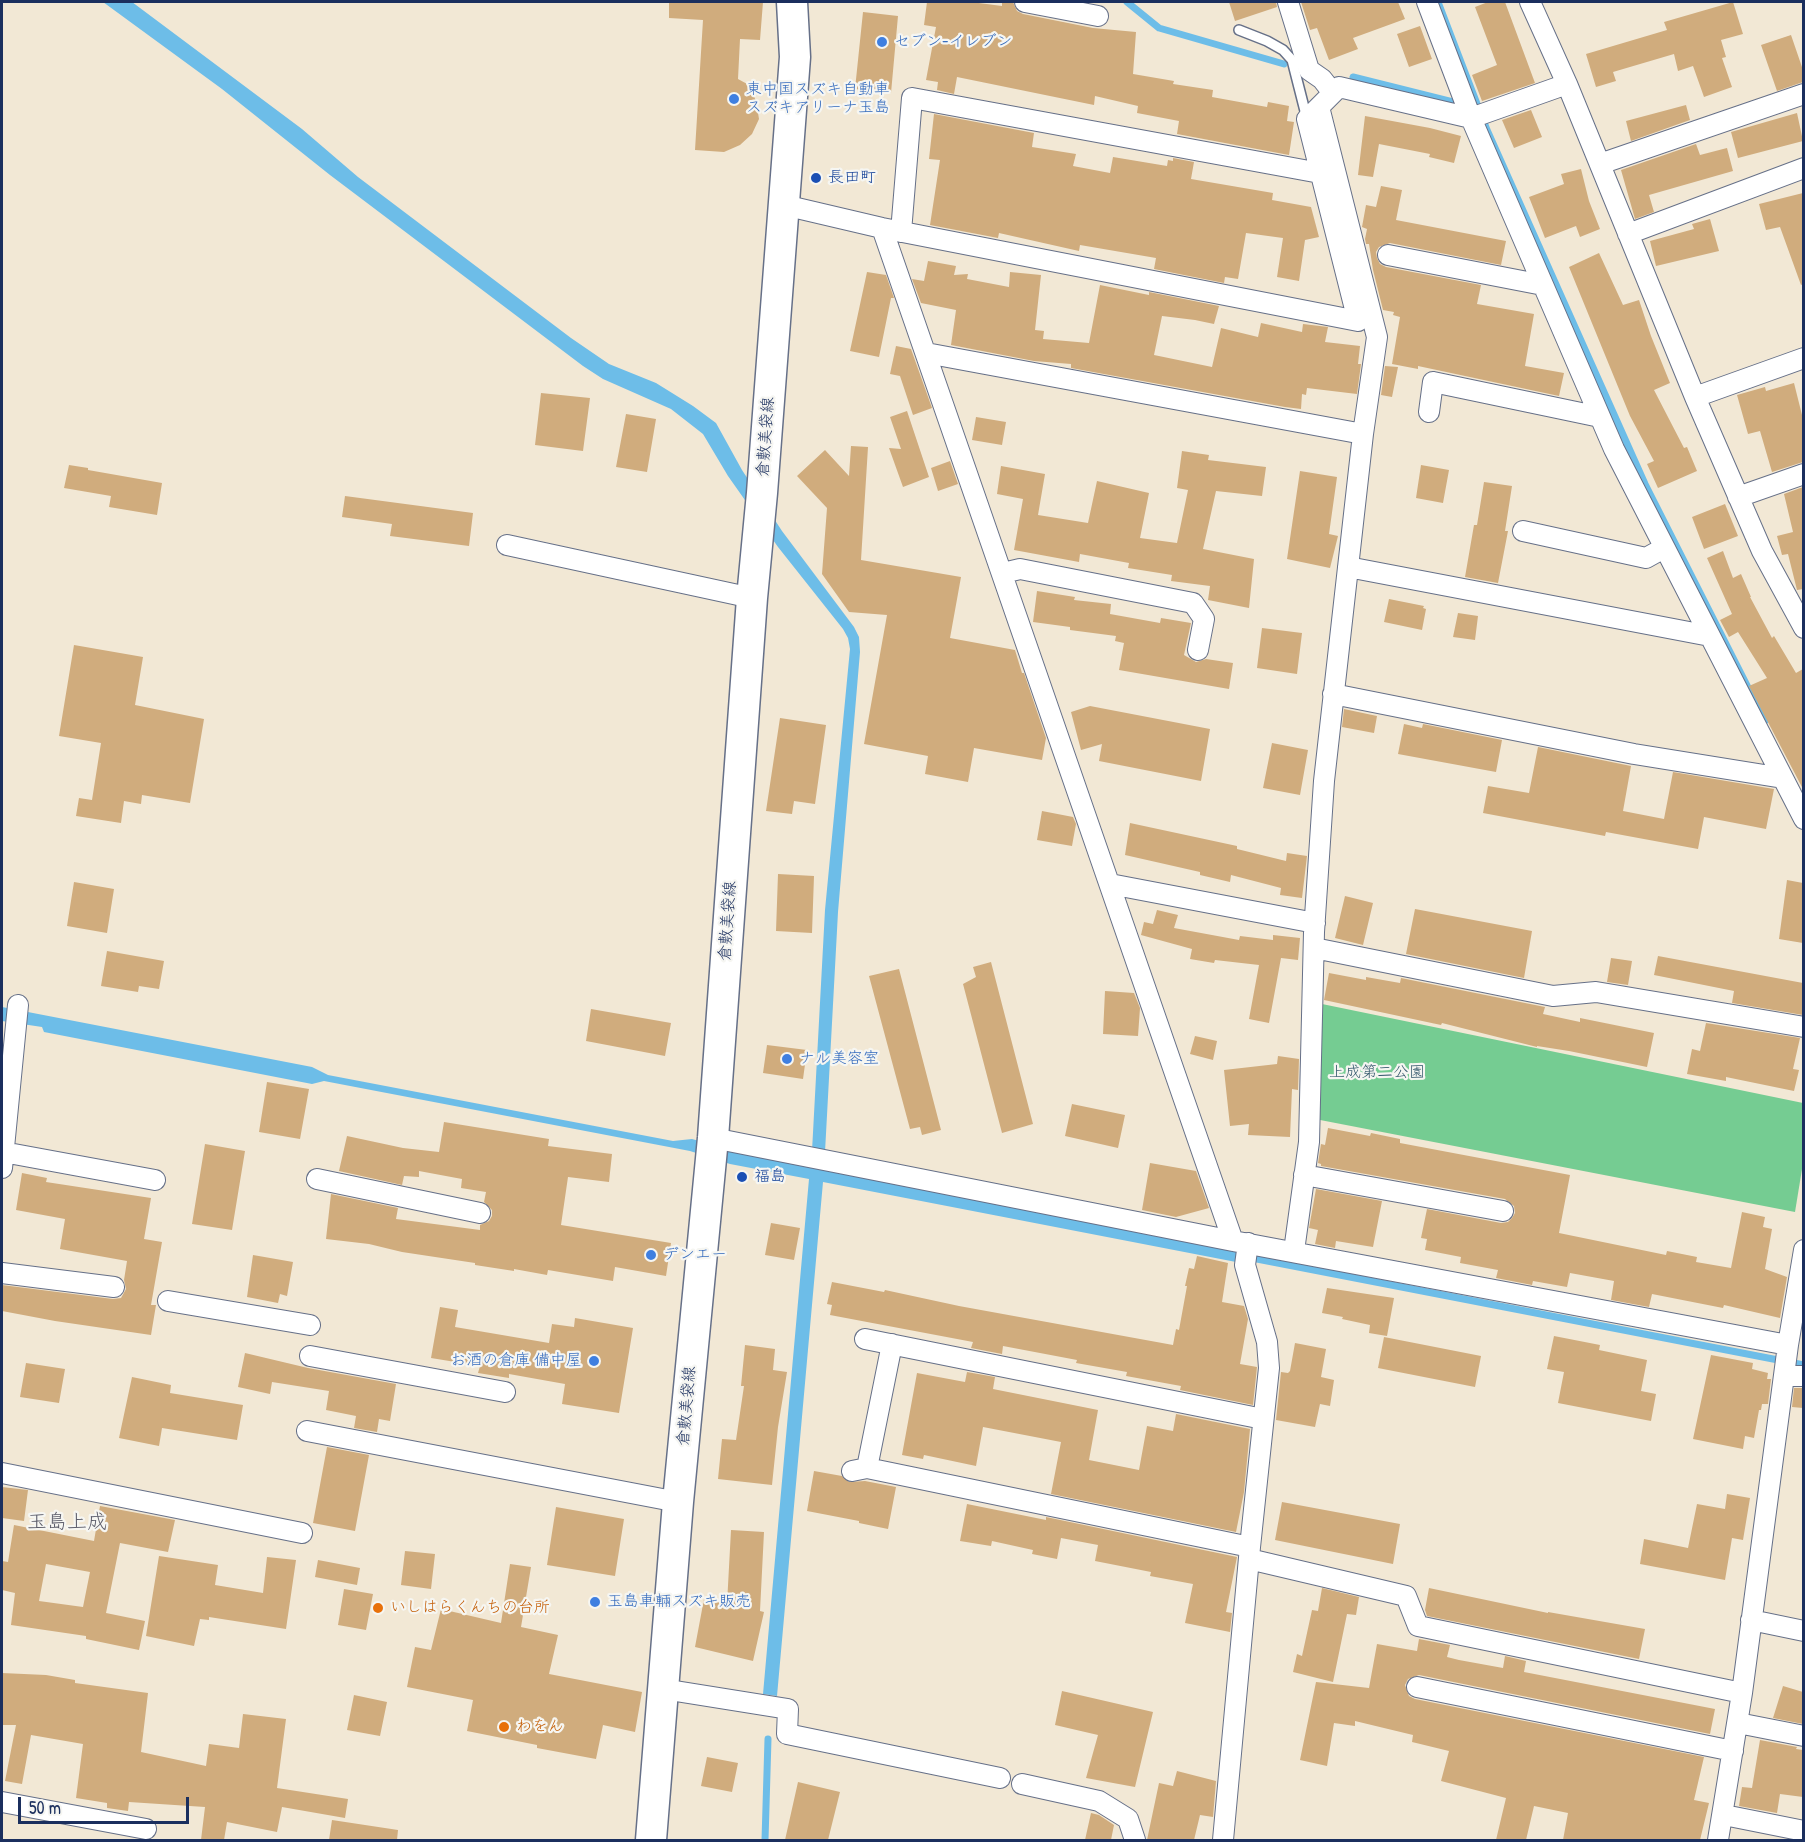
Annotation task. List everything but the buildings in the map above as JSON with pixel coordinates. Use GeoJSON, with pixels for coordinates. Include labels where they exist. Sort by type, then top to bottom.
{"type":"FeatureCollection","features":[{"type":"Feature","properties":{"kind":"main road","name":"倉敷美袋線"},"geometry":{"type":"LineString","coordinates":[[651,1840],[678,1502],[713,1138],[752,598],[795,57],[792,2]]}},
{"type":"Feature","properties":{"kind":"street"},"geometry":{"type":"LineString","coordinates":[[1025,2],[1098,16]]}},
{"type":"Feature","properties":{"kind":"street"},"geometry":{"type":"LineString","coordinates":[[1288,2],[1301,68],[1322,78],[1333,93]]}},
{"type":"Feature","properties":{"kind":"street"},"geometry":{"type":"LineString","coordinates":[[1427,2],[1477,116],[1543,285],[1614,449],[1803,819]]}},
{"type":"Feature","properties":{"kind":"street"},"geometry":{"type":"LineString","coordinates":[[1530,2],[1567,84],[1738,497],[1762,551],[1803,628]]}},
{"type":"Feature","properties":{"kind":"street"},"geometry":{"type":"LineString","coordinates":[[1313,113],[1339,87],[1477,116],[1567,84]]}},
{"type":"Feature","properties":{"kind":"street"},"geometry":{"type":"LineString","coordinates":[[1600,164],[1803,94]]}},
{"type":"Feature","properties":{"kind":"street"},"geometry":{"type":"LineString","coordinates":[[1223,1840],[1249,1553],[1269,1368],[1267,1342],[1243,1250],[1110,884],[926,353],[892,230],[912,98],[1320,173]]}},
{"type":"Feature","properties":{"kind":"street"},"geometry":{"type":"LineString","coordinates":[[784,205],[892,230],[1358,321],[1320,173],[1313,113]]}},
{"type":"Feature","properties":{"kind":"street"},"geometry":{"type":"LineString","coordinates":[[1294,1251],[1309,1142],[1315,923],[1324,781],[1363,434],[1377,337],[1313,113]]}},
{"type":"Feature","properties":{"kind":"street"},"geometry":{"type":"LineString","coordinates":[[1628,234],[1803,168]]}},
{"type":"Feature","properties":{"kind":"street"},"geometry":{"type":"LineString","coordinates":[[1388,255],[1543,285]]}},
{"type":"Feature","properties":{"kind":"street"},"geometry":{"type":"LineString","coordinates":[[926,353],[1363,434]]}},
{"type":"Feature","properties":{"kind":"street"},"geometry":{"type":"LineString","coordinates":[[1695,397],[1803,358]]}},
{"type":"Feature","properties":{"kind":"street"},"geometry":{"type":"LineString","coordinates":[[1429,412],[1433,382],[1600,417]]}},
{"type":"Feature","properties":{"kind":"street"},"geometry":{"type":"LineString","coordinates":[[1738,497],[1803,474]]}},
{"type":"Feature","properties":{"kind":"street"},"geometry":{"type":"LineString","coordinates":[[1523,531],[1646,558],[1664,548]]}},
{"type":"Feature","properties":{"kind":"street"},"geometry":{"type":"LineString","coordinates":[[507,545],[752,598]]}},
{"type":"Feature","properties":{"kind":"street"},"geometry":{"type":"LineString","coordinates":[[1348,567],[1710,636]]}},
{"type":"Feature","properties":{"kind":"street"},"geometry":{"type":"LineString","coordinates":[[1003,573],[1020,569],[1193,603],[1204,619],[1198,650]]}},
{"type":"Feature","properties":{"kind":"street"},"geometry":{"type":"LineString","coordinates":[[1333,694],[1634,754],[1782,778]]}},
{"type":"Feature","properties":{"kind":"street"},"geometry":{"type":"LineString","coordinates":[[1110,884],[1315,923]]}},
{"type":"Feature","properties":{"kind":"street"},"geometry":{"type":"LineString","coordinates":[[1314,948],[1553,996],[1596,992],[1803,1027]]}},
{"type":"Feature","properties":{"kind":"street"},"geometry":{"type":"LineString","coordinates":[[18,1005],[2,1160],[155,1180]]}},
{"type":"Feature","properties":{"kind":"street"},"geometry":{"type":"LineString","coordinates":[[713,1138],[733,1144],[831,1161],[1243,1250],[1294,1251],[1789,1364]]}},
{"type":"Feature","properties":{"kind":"street"},"geometry":{"type":"LineString","coordinates":[[1304,1175],[1503,1211]]}},
{"type":"Feature","properties":{"kind":"street"},"geometry":{"type":"LineString","coordinates":[[317,1179],[480,1213]]}},
{"type":"Feature","properties":{"kind":"street"},"geometry":{"type":"LineString","coordinates":[[1718,1840],[1724,1815],[1742,1693],[1803,1250]]}},
{"type":"Feature","properties":{"kind":"street"},"geometry":{"type":"LineString","coordinates":[[2,1273],[114,1287]]}},
{"type":"Feature","properties":{"kind":"street"},"geometry":{"type":"LineString","coordinates":[[168,1301],[310,1325]]}},
{"type":"Feature","properties":{"kind":"street"},"geometry":{"type":"LineString","coordinates":[[865,1339],[1263,1419]]}},
{"type":"Feature","properties":{"kind":"street"},"geometry":{"type":"LineString","coordinates":[[892,1344],[859,1469],[1249,1553],[1406,1596],[1418,1626],[1742,1693]]}},
{"type":"Feature","properties":{"kind":"street"},"geometry":{"type":"LineString","coordinates":[[310,1356],[505,1392]]}},
{"type":"Feature","properties":{"kind":"street"},"geometry":{"type":"LineString","coordinates":[[307,1431],[678,1502]]}},
{"type":"Feature","properties":{"kind":"street"},"geometry":{"type":"LineString","coordinates":[[2,1473],[302,1533]]}},
{"type":"Feature","properties":{"kind":"street"},"geometry":{"type":"LineString","coordinates":[[1751,1620],[1803,1631]]}},
{"type":"Feature","properties":{"kind":"street"},"geometry":{"type":"LineString","coordinates":[[1418,1687],[1733,1751]]}},
{"type":"Feature","properties":{"kind":"street"},"geometry":{"type":"LineString","coordinates":[[663,1689],[788,1709],[787,1734],[1000,1778]]}},
{"type":"Feature","properties":{"kind":"street"},"geometry":{"type":"LineString","coordinates":[[1737,1723],[1803,1736]]}},
{"type":"Feature","properties":{"kind":"street"},"geometry":{"type":"LineString","coordinates":[[1022,1784],[1100,1801],[1128,1819],[1136,1840]]}},
{"type":"Feature","properties":{"kind":"street"},"geometry":{"type":"LineString","coordinates":[[2,1802],[146,1829]]}},
{"type":"Feature","properties":{"kind":"street"},"geometry":{"type":"LineString","coordinates":[[1724,1815],[1803,1831]]}},
{"type":"Feature","properties":{"kind":"lane"},"geometry":{"type":"LineString","coordinates":[[1239,30],[1283,50],[1301,68],[1313,113]]}},
{"type":"Feature","properties":{"kind":"green space","name":"上成第二公園"},"geometry":{"type":"Polygon","coordinates":[[[1322,1004],[1803,1103],[1803,1163],[1795,1212],[1315,1119],[1322,1004]]]}},
{"type":"Feature","properties":{"kind":"water"},"geometry":{"type":"Polygon","coordinates":[[[103,2],[132,2],[302,129],[358,177],[571,338],[609,364],[656,383],[716,423],[742,470],[782,531],[854,627],[859,637],[860,652],[838,912],[825,1152],[1233,1248],[1236,1262],[823,1182],[777,1696],[763,1694],[809,1179],[730,1164],[690,1151],[324,1081],[312,1084],[44,1032],[42,1027],[2,1021],[2,1007],[312,1067],[328,1075],[673,1141],[692,1139],[732,1150],[812,1151],[825,910],[850,649],[843,629],[778,547],[728,476],[703,434],[671,409],[603,379],[583,366],[330,175],[222,89],[103,2]]]}},
{"type":"Feature","properties":{"kind":"waterway"},"geometry":{"type":"LineString","coordinates":[[1127,2],[1159,28],[1284,64]]}},
{"type":"Feature","properties":{"kind":"waterway"},"geometry":{"type":"LineString","coordinates":[[1438,2],[1487,130],[1645,484],[1765,721]]}},
{"type":"Feature","properties":{"kind":"waterway"},"geometry":{"type":"LineString","coordinates":[[1353,77],[1457,103]]}},
{"type":"Feature","properties":{"kind":"waterway"},"geometry":{"type":"LineString","coordinates":[[1226,1253],[1804,1365]]}},
{"type":"Feature","properties":{"kind":"waterway"},"geometry":{"type":"LineString","coordinates":[[765,1840],[768,1739]]}},
{"type":"Feature","properties":{"kind":"place","name":"セブン-イレブン"},"geometry":{"type":"Point","coordinates":[882,42]}},
{"type":"Feature","properties":{"kind":"place","name":"東中国スズキ自動車 スズキアリーナ玉島"},"geometry":{"type":"Point","coordinates":[734,99]}},
{"type":"Feature","properties":{"kind":"place","name":"長田町"},"geometry":{"type":"Point","coordinates":[816,178]}},
{"type":"Feature","properties":{"kind":"place","name":"ナル美容室"},"geometry":{"type":"Point","coordinates":[787,1059]}},
{"type":"Feature","properties":{"kind":"place","name":"福島"},"geometry":{"type":"Point","coordinates":[742,1177]}},
{"type":"Feature","properties":{"kind":"place","name":"デンエー"},"geometry":{"type":"Point","coordinates":[651,1255]}},
{"type":"Feature","properties":{"kind":"place","name":"お酒の倉庫 備中屋"},"geometry":{"type":"Point","coordinates":[594,1361]}},
{"type":"Feature","properties":{"kind":"place","name":"玉島車輛スズキ販売"},"geometry":{"type":"Point","coordinates":[595,1602]}},
{"type":"Feature","properties":{"kind":"place","name":"いしはらくんちの台所"},"geometry":{"type":"Point","coordinates":[378,1608]}},
{"type":"Feature","properties":{"kind":"place","name":"わをん"},"geometry":{"type":"Point","coordinates":[504,1727]}},
{"type":"Feature","properties":{"kind":"district","name":"玉島上成"},"geometry":{"type":"Point","coordinates":[67,1523]}}]}
